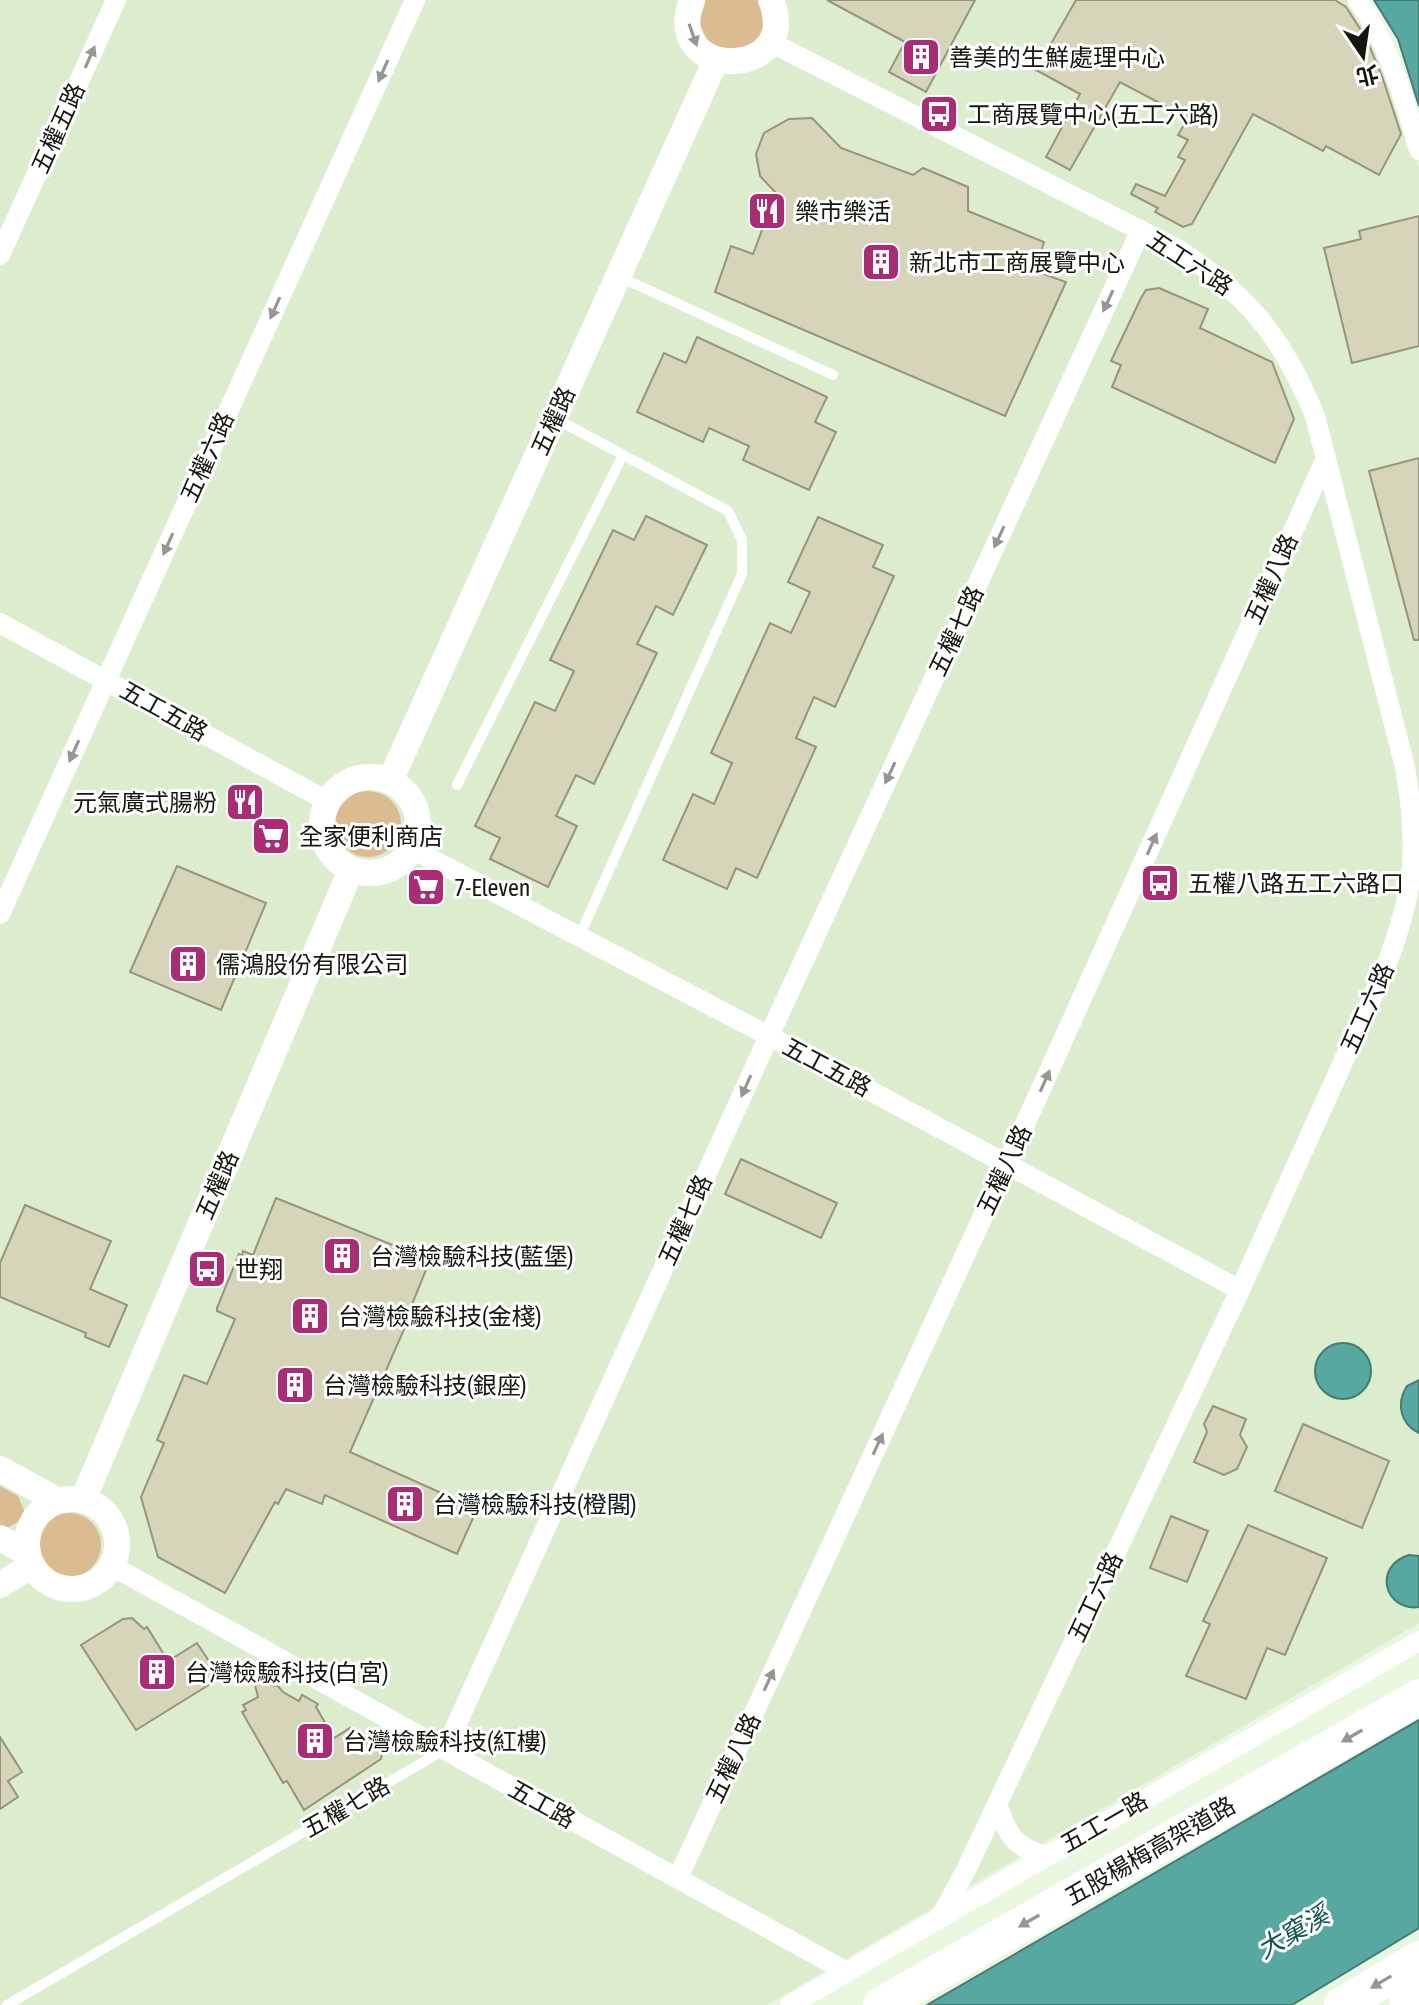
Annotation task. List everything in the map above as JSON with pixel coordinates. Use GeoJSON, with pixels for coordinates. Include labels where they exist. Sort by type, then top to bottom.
{"type":"FeatureCollection","features":[{"type":"Feature","properties":{"kind":"highway","name":"五股楊梅高架道路"},"geometry":{"type":"LineString","coordinates":[[881,2005],[1419,1697]]}},
{"type":"Feature","properties":{"kind":"highway"},"geometry":{"type":"LineString","coordinates":[[1342,2005],[1419,1959]]}},
{"type":"Feature","properties":{"kind":"highway"},"geometry":{"type":"LineString","coordinates":[[1407,2005],[1419,1998]]}},
{"type":"Feature","properties":{"kind":"street","name":"五權五路"},"geometry":{"type":"LineString","coordinates":[[0,255],[116,0]]}},
{"type":"Feature","properties":{"kind":"street","name":"五權六路"},"geometry":{"type":"LineString","coordinates":[[0,914],[415,0]]}},
{"type":"Feature","properties":{"kind":"street"},"geometry":{"type":"LineString","coordinates":[[692,0],[689,9],[690,35],[696,46],[705,56],[730,63],[758,55],[770,42],[777,22],[771,0]]}},
{"type":"Feature","properties":{"kind":"street"},"geometry":{"type":"LineString","coordinates":[[1357,0],[1369,15],[1383,47],[1419,150]]}},
{"type":"Feature","properties":{"kind":"street","name":"五工六路"},"geometry":{"type":"LineString","coordinates":[[770,42],[1179,250],[1216,275],[1248,304],[1267,327],[1298,376],[1315,416],[1405,767],[1414,818],[1413,869],[1404,920],[1385,969],[1240,1290],[941,1916]]}},
{"type":"Feature","properties":{"kind":"street","name":"五權路"},"geometry":{"type":"LineString","coordinates":[[390,781],[716,60]]}},
{"type":"Feature","properties":{"kind":"street","name":"五權七路"},"geometry":{"type":"LineString","coordinates":[[445,1750],[769,1036],[1141,230]]}},
{"type":"Feature","properties":{"kind":"street","name":"五權八路"},"geometry":{"type":"LineString","coordinates":[[678,1878],[1007,1164],[1326,458]]}},
{"type":"Feature","properties":{"kind":"street","name":"五工五路"},"geometry":{"type":"LineString","coordinates":[[0,623],[327,801]]}},
{"type":"Feature","properties":{"kind":"street"},"geometry":{"type":"LineString","coordinates":[[362,777],[390,781],[401,788],[416,810],[417,837],[412,849],[392,867],[365,873],[351,870],[330,853],[324,841],[321,827],[327,801],[348,782],[362,777]]}},
{"type":"Feature","properties":{"kind":"street","name":"五工五路"},"geometry":{"type":"LineString","coordinates":[[412,849],[769,1036],[1240,1290]]}},
{"type":"Feature","properties":{"kind":"street","name":"五權路"},"geometry":{"type":"LineString","coordinates":[[70,1501],[351,870]]}},
{"type":"Feature","properties":{"kind":"street"},"geometry":{"type":"LineString","coordinates":[[0,1469],[70,1501],[103,1511],[116,1532],[116,1555],[112,1566],[95,1583],[72,1589],[48,1583],[30,1559],[0,1538]]}},
{"type":"Feature","properties":{"kind":"street"},"geometry":{"type":"LineString","coordinates":[[0,1585],[30,1559],[30,1527],[37,1516],[70,1501]]}},
{"type":"Feature","properties":{"kind":"street","name":"五工路"},"geometry":{"type":"LineString","coordinates":[[112,1566],[847,1972]]}},
{"type":"Feature","properties":{"kind":"street","name":"五工一路"},"geometry":{"type":"LineString","coordinates":[[790,2005],[1419,1641]]}},
{"type":"Feature","properties":{"kind":"street"},"geometry":{"type":"LineString","coordinates":[[997,1804],[1014,1841],[1029,1851],[1046,1856]]}},
{"type":"Feature","properties":{"kind":"lane"},"geometry":{"type":"LineString","coordinates":[[618,276],[833,375]]}},
{"type":"Feature","properties":{"kind":"lane"},"geometry":{"type":"LineString","coordinates":[[554,418],[728,511],[742,540],[742,574],[579,937]]}},
{"type":"Feature","properties":{"kind":"lane"},"geometry":{"type":"LineString","coordinates":[[457,785],[623,455]]}},
{"type":"Feature","properties":{"kind":"lane","name":"五權七路"},"geometry":{"type":"LineString","coordinates":[[7,2005],[445,1750]]}},
{"type":"Feature","properties":{"kind":"shaded area"},"geometry":{"type":"Polygon","coordinates":[[[0,0],[1348,0],[1367,24],[1413,142],[1419,168],[1419,1623],[767,2005],[0,2005],[0,0]]]}},
{"type":"Feature","properties":{"kind":"shaded area"},"geometry":{"type":"Polygon","coordinates":[[[706,0],[760,0],[764,35],[738,54],[708,42],[699,22],[706,0]]]}},
{"type":"Feature","properties":{"kind":"shaded area"},"geometry":{"type":"Polygon","coordinates":[[[368,791],[381,794],[391,801],[398,811],[401,824],[398,837],[391,847],[381,854],[368,857],[355,854],[345,847],[338,837],[335,824],[338,811],[345,801],[355,794],[368,791]]]}},
{"type":"Feature","properties":{"kind":"shaded area"},"geometry":{"type":"Polygon","coordinates":[[[0,1486],[18,1496],[24,1511],[20,1521],[7,1528],[0,1526],[0,1486]]]}},
{"type":"Feature","properties":{"kind":"shaded area"},"geometry":{"type":"Polygon","coordinates":[[[63,1513],[75,1513],[92,1522],[99,1533],[99,1557],[92,1568],[75,1577],[63,1577],[51,1572],[42,1563],[37,1551],[37,1539],[42,1527],[51,1518],[63,1513]]]}},
{"type":"Feature","properties":{"kind":"water"},"geometry":{"type":"Polygon","coordinates":[[[1374,0],[1419,0],[1419,106],[1398,39],[1374,0]]]}},
{"type":"Feature","properties":{"kind":"water"},"geometry":{"type":"Polygon","coordinates":[[[1343,1343],[1363,1351],[1371,1371],[1363,1391],[1343,1399],[1323,1391],[1315,1371],[1323,1351],[1343,1343]]]}},
{"type":"Feature","properties":{"kind":"water"},"geometry":{"type":"Polygon","coordinates":[[[1419,1380],[1419,1433],[1404,1419],[1401,1406],[1407,1386],[1419,1380]]]}},
{"type":"Feature","properties":{"kind":"water"},"geometry":{"type":"Polygon","coordinates":[[[1409,1555],[1419,1556],[1419,1607],[1398,1603],[1387,1587],[1390,1568],[1409,1555]]]}},
{"type":"Feature","properties":{"kind":"water","name":"大窠溪"},"geometry":{"type":"Polygon","coordinates":[[[1419,1720],[1419,1928],[1292,2005],[927,2005],[1419,1720]]]}},
{"type":"Feature","properties":{"kind":"building","name":"善美的生鮮處理中心"},"geometry":{"type":"Polygon","coordinates":[[[827,0],[975,0],[926,92],[889,72],[905,42],[827,0]]]}},
{"type":"Feature","properties":{"kind":"building"},"geometry":{"type":"Polygon","coordinates":[[[1076,0],[1335,0],[1346,7],[1366,38],[1401,134],[1379,175],[1326,146],[1323,151],[1253,114],[1192,224],[1183,227],[1155,212],[1158,208],[1131,194],[1136,184],[1165,196],[1185,160],[1178,157],[1188,140],[1178,135],[1188,118],[1120,82],[1070,170],[1046,157],[1080,94],[1036,70],[1076,0]]]}},
{"type":"Feature","properties":{"kind":"building","name":"新北市工商展覽中心"},"geometry":{"type":"Polygon","coordinates":[[[812,118],[841,148],[913,175],[923,168],[968,187],[968,211],[1044,242],[1035,271],[1066,282],[1005,416],[715,292],[731,246],[753,254],[776,193],[760,176],[756,154],[764,133],[789,119],[812,118]]]}},
{"type":"Feature","properties":{"kind":"building"},"geometry":{"type":"Polygon","coordinates":[[[1419,216],[1419,346],[1352,363],[1324,248],[1361,239],[1359,231],[1419,216]]]}},
{"type":"Feature","properties":{"kind":"building"},"geometry":{"type":"Polygon","coordinates":[[[1159,288],[1208,309],[1200,328],[1272,362],[1294,419],[1275,463],[1112,387],[1121,365],[1111,361],[1146,290],[1159,288]]]}},
{"type":"Feature","properties":{"kind":"building"},"geometry":{"type":"Polygon","coordinates":[[[697,337],[827,397],[815,422],[836,432],[809,490],[743,460],[749,446],[709,428],[703,442],[637,412],[664,353],[686,363],[697,337]]]}},
{"type":"Feature","properties":{"kind":"building"},"geometry":{"type":"Polygon","coordinates":[[[1419,458],[1419,640],[1414,640],[1369,471],[1419,458]]]}},
{"type":"Feature","properties":{"kind":"building"},"geometry":{"type":"Polygon","coordinates":[[[646,516],[707,545],[673,615],[656,606],[637,644],[657,653],[594,784],[576,775],[556,816],[577,826],[548,887],[490,859],[500,838],[475,826],[535,702],[555,711],[574,671],[550,660],[613,530],[634,540],[646,516]]]}},
{"type":"Feature","properties":{"kind":"building"},"geometry":{"type":"Polygon","coordinates":[[[818,517],[883,545],[873,567],[894,576],[835,707],[814,697],[796,738],[816,747],[757,878],[736,868],[727,889],[663,860],[693,794],[714,804],[732,763],[711,753],[770,623],[791,633],[810,592],[788,582],[818,517]]]}},
{"type":"Feature","properties":{"kind":"building"},"geometry":{"type":"Polygon","coordinates":[[[177,866],[266,903],[221,1010],[130,972],[177,866]]]}},
{"type":"Feature","properties":{"kind":"building"},"geometry":{"type":"Polygon","coordinates":[[[741,1159],[837,1203],[821,1238],[725,1194],[741,1159]]]}},
{"type":"Feature","properties":{"kind":"building"},"geometry":{"type":"Polygon","coordinates":[[[276,1198],[430,1260],[406,1325],[350,1452],[477,1509],[457,1554],[325,1495],[322,1504],[286,1489],[278,1504],[275,1502],[225,1593],[158,1557],[141,1497],[164,1443],[157,1440],[184,1375],[207,1384],[235,1319],[217,1311],[217,1308],[239,1254],[242,1256],[243,1251],[253,1255],[276,1198]]]}},
{"type":"Feature","properties":{"kind":"building"},"geometry":{"type":"Polygon","coordinates":[[[25,1205],[111,1241],[90,1289],[127,1305],[109,1347],[85,1337],[86,1333],[0,1297],[0,1263],[25,1205]]]}},
{"type":"Feature","properties":{"kind":"building"},"geometry":{"type":"Polygon","coordinates":[[[1213,1406],[1246,1419],[1240,1435],[1247,1447],[1237,1469],[1224,1475],[1194,1462],[1207,1432],[1204,1424],[1213,1406]]]}},
{"type":"Feature","properties":{"kind":"building"},"geometry":{"type":"Polygon","coordinates":[[[1303,1424],[1389,1461],[1362,1528],[1275,1491],[1303,1424]]]}},
{"type":"Feature","properties":{"kind":"building"},"geometry":{"type":"Polygon","coordinates":[[[1171,1516],[1208,1531],[1187,1582],[1150,1568],[1171,1516]]]}},
{"type":"Feature","properties":{"kind":"building"},"geometry":{"type":"Polygon","coordinates":[[[1248,1525],[1327,1558],[1285,1655],[1267,1648],[1246,1699],[1186,1676],[1210,1624],[1203,1621],[1248,1525]]]}},
{"type":"Feature","properties":{"kind":"building","name":"台灣檢驗科技(白宮)"},"geometry":{"type":"Polygon","coordinates":[[[132,1618],[144,1629],[147,1627],[168,1661],[197,1643],[220,1678],[136,1730],[81,1645],[123,1619],[132,1618]]]}},
{"type":"Feature","properties":{"kind":"building","name":"台灣檢驗科技(紅樓)"},"geometry":{"type":"Polygon","coordinates":[[[258,1670],[270,1676],[274,1686],[277,1685],[283,1692],[299,1701],[302,1695],[318,1704],[316,1707],[334,1738],[350,1728],[378,1744],[381,1759],[304,1810],[287,1781],[283,1783],[242,1712],[246,1710],[243,1705],[258,1697],[255,1685],[258,1670]]]}},
{"type":"Feature","properties":{"kind":"building"},"geometry":{"type":"Polygon","coordinates":[[[0,1737],[22,1772],[8,1781],[18,1797],[0,1809],[0,1737]]]}},
{"type":"Feature","properties":{"kind":"place","name":"善美的生鮮處理中心"},"geometry":{"type":"Point","coordinates":[921,57]}},
{"type":"Feature","properties":{"kind":"place","name":"工商展覽中心(五工六路)"},"geometry":{"type":"Point","coordinates":[939,114]}},
{"type":"Feature","properties":{"kind":"place","name":"樂市樂活"},"geometry":{"type":"Point","coordinates":[767,211]}},
{"type":"Feature","properties":{"kind":"place","name":"新北市工商展覽中心"},"geometry":{"type":"Point","coordinates":[881,262]}},
{"type":"Feature","properties":{"kind":"place","name":"元氣廣式腸粉"},"geometry":{"type":"Point","coordinates":[245,802]}},
{"type":"Feature","properties":{"kind":"place","name":"全家便利商店"},"geometry":{"type":"Point","coordinates":[271,836]}},
{"type":"Feature","properties":{"kind":"place","name":"五權八路五工六路口"},"geometry":{"type":"Point","coordinates":[1160,883]}},
{"type":"Feature","properties":{"kind":"place","name":"7-Eleven"},"geometry":{"type":"Point","coordinates":[426,887]}},
{"type":"Feature","properties":{"kind":"place","name":"儒鴻股份有限公司"},"geometry":{"type":"Point","coordinates":[188,964]}},
{"type":"Feature","properties":{"kind":"place","name":"台灣檢驗科技(藍堡)"},"geometry":{"type":"Point","coordinates":[342,1256]}},
{"type":"Feature","properties":{"kind":"place","name":"世翔"},"geometry":{"type":"Point","coordinates":[207,1269]}},
{"type":"Feature","properties":{"kind":"place","name":"台灣檢驗科技(金棧)"},"geometry":{"type":"Point","coordinates":[310,1316]}},
{"type":"Feature","properties":{"kind":"place","name":"台灣檢驗科技(銀座)"},"geometry":{"type":"Point","coordinates":[295,1385]}},
{"type":"Feature","properties":{"kind":"place","name":"台灣檢驗科技(橙閣)"},"geometry":{"type":"Point","coordinates":[405,1504]}},
{"type":"Feature","properties":{"kind":"place","name":"台灣檢驗科技(白宮)"},"geometry":{"type":"Point","coordinates":[157,1672]}},
{"type":"Feature","properties":{"kind":"place","name":"台灣檢驗科技(紅樓)"},"geometry":{"type":"Point","coordinates":[315,1741]}}]}
